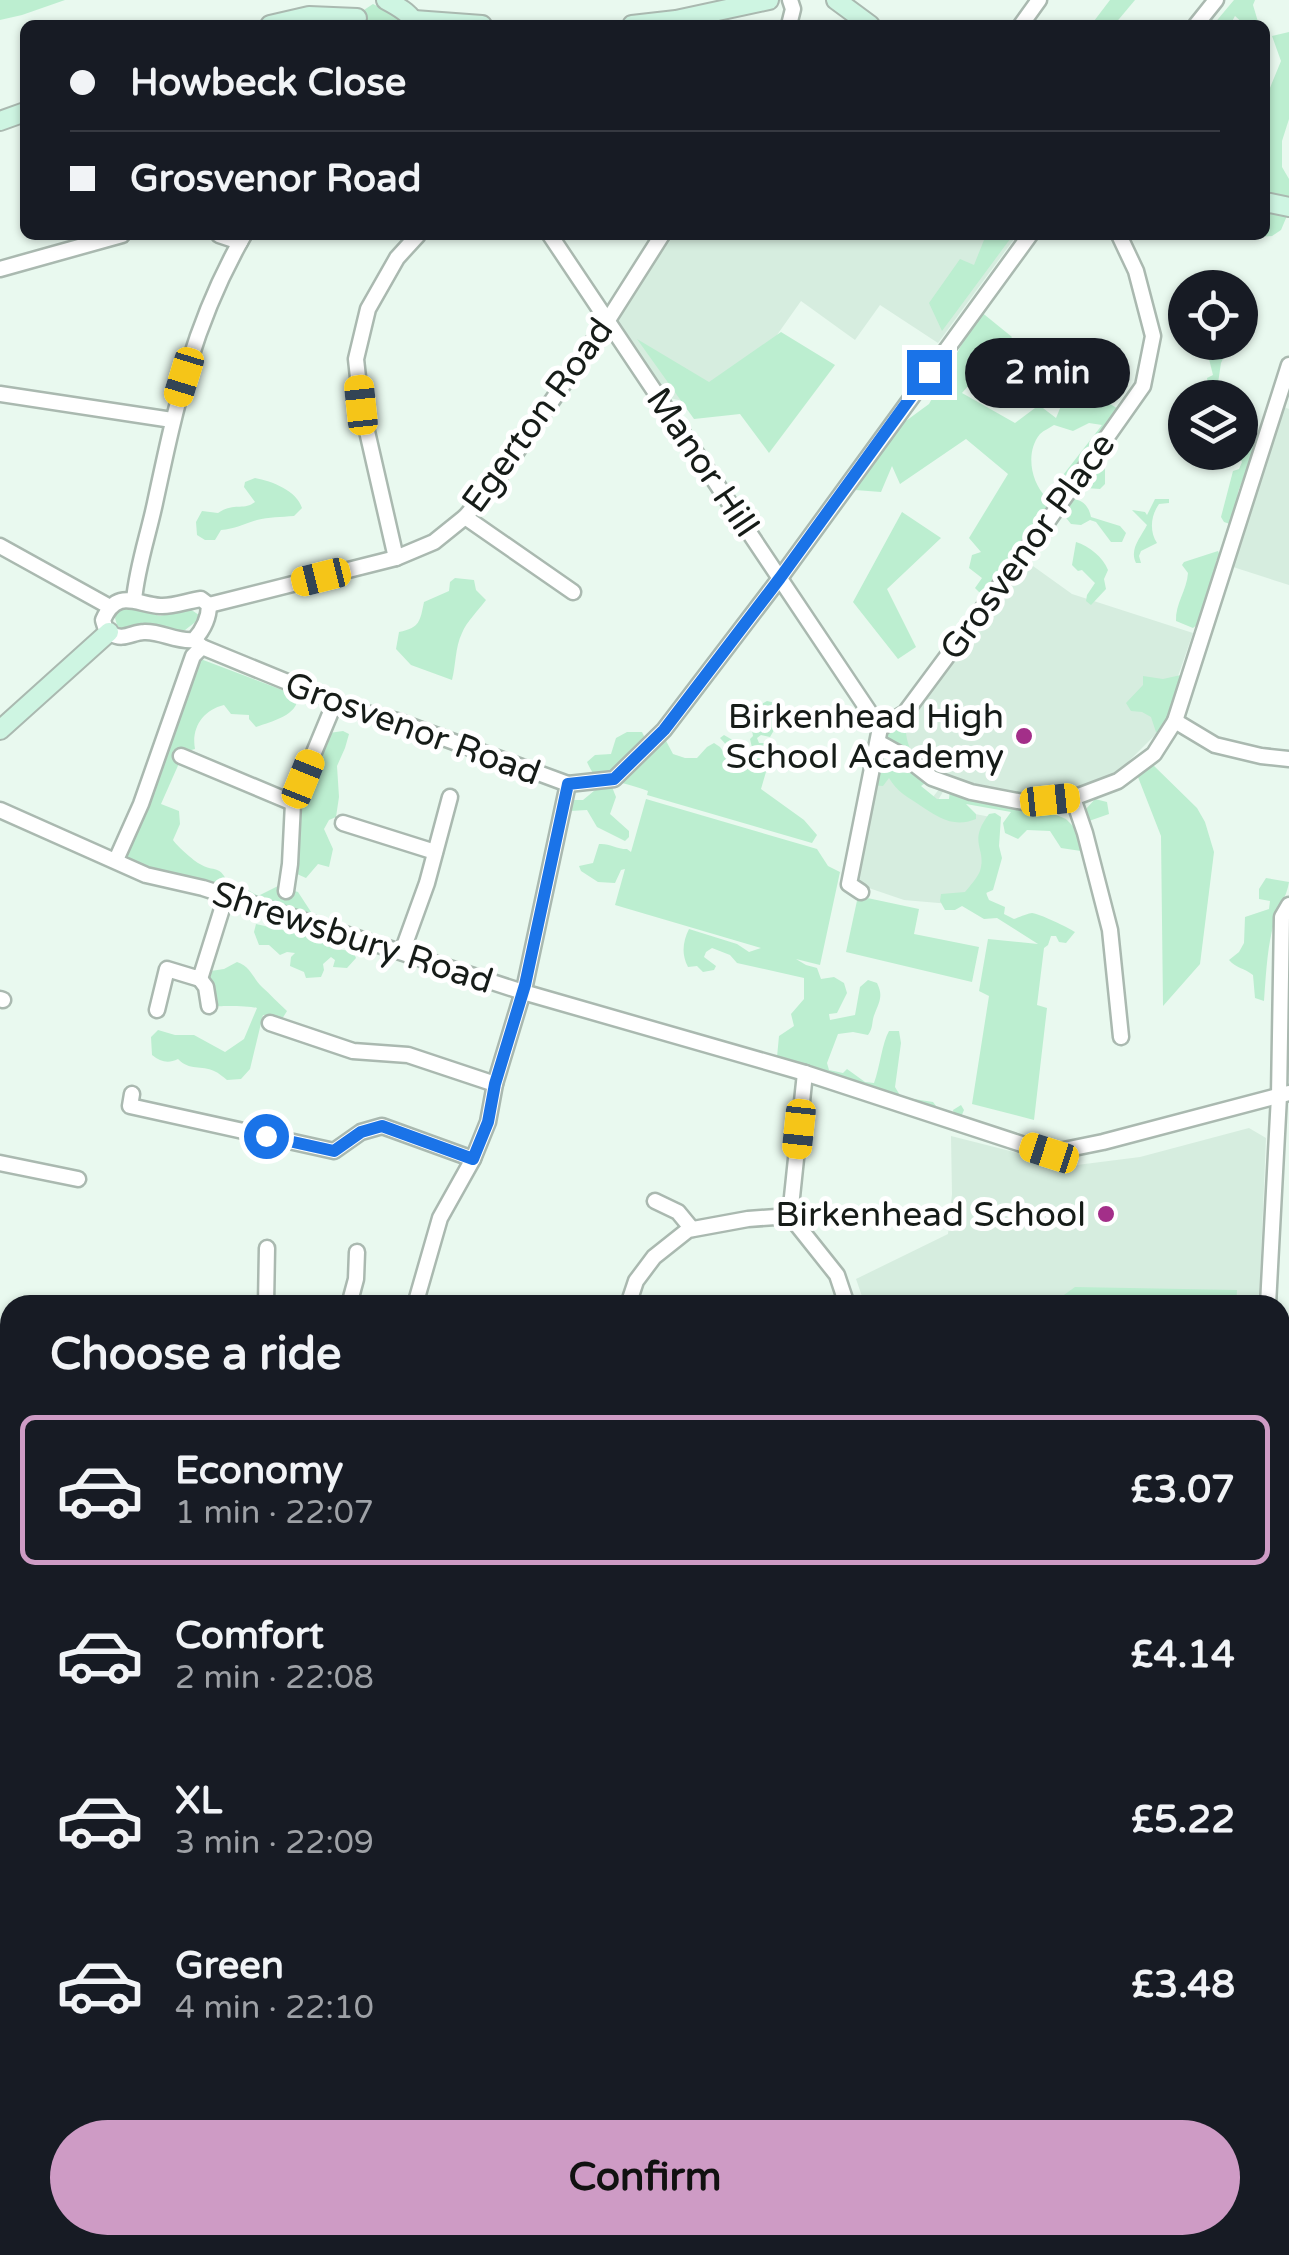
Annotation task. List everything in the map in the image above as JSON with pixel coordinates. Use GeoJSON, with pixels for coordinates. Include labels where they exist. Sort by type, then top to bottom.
{"type":"FeatureCollection","features":[{"type":"Feature","properties":{"kind":"street"},"geometry":{"type":"LineString","coordinates":[[386,0],[411,20]]}},
{"type":"Feature","properties":{"kind":"street"},"geometry":{"type":"LineString","coordinates":[[676,20],[769,0]]}},
{"type":"Feature","properties":{"kind":"street"},"geometry":{"type":"LineString","coordinates":[[836,0],[863,20]]}},
{"type":"Feature","properties":{"kind":"street"},"geometry":{"type":"LineString","coordinates":[[1200,20],[1216,0]]}},
{"type":"Feature","properties":{"kind":"street"},"geometry":{"type":"LineString","coordinates":[[292,20],[360,14]]}},
{"type":"Feature","properties":{"kind":"street"},"geometry":{"type":"LineString","coordinates":[[0,269],[104,240]]}},
{"type":"Feature","properties":{"kind":"street"},"geometry":{"type":"LineString","coordinates":[[134,600],[172,420],[201,326],[241,240]]}},
{"type":"Feature","properties":{"kind":"street"},"geometry":{"type":"LineString","coordinates":[[396,558],[361,405],[356,360],[368,309],[397,258],[413,240]]}},
{"type":"Feature","properties":{"kind":"street","name":"Manor Hill"},"geometry":{"type":"LineString","coordinates":[[553,240],[780,578],[879,735]]}},
{"type":"Feature","properties":{"kind":"street","name":"Egerton Road"},"geometry":{"type":"LineString","coordinates":[[110,607],[134,600],[158,606],[201,599],[209,604],[396,558],[434,542],[465,517],[497,480],[659,240]]}},
{"type":"Feature","properties":{"kind":"street","name":"Grosvenor Road"},"geometry":{"type":"LineString","coordinates":[[109,632],[122,637],[147,631],[198,644],[334,702],[568,784],[614,779],[664,730],[1026,240]]}},
{"type":"Feature","properties":{"kind":"street","name":"Grosvenor Place"},"geometry":{"type":"LineString","coordinates":[[879,735],[906,713],[1143,386],[1153,336],[1136,271],[1120,240]]}},
{"type":"Feature","properties":{"kind":"street"},"geometry":{"type":"LineString","coordinates":[[861,892],[849,884],[879,735],[932,778],[971,792],[1028,803],[1072,798],[1118,781],[1154,754],[1175,721],[1289,364]]}},
{"type":"Feature","properties":{"kind":"street"},"geometry":{"type":"LineString","coordinates":[[0,394],[172,420]]}},
{"type":"Feature","properties":{"kind":"street"},"geometry":{"type":"LineString","coordinates":[[465,517],[573,592]]}},
{"type":"Feature","properties":{"kind":"street"},"geometry":{"type":"LineString","coordinates":[[0,546],[110,607],[103,620],[109,632],[0,730]]}},
{"type":"Feature","properties":{"kind":"street"},"geometry":{"type":"LineString","coordinates":[[116,860],[194,656],[209,604]]}},
{"type":"Feature","properties":{"kind":"street"},"geometry":{"type":"LineString","coordinates":[[286,892],[293,803],[334,702]]}},
{"type":"Feature","properties":{"kind":"street"},"geometry":{"type":"LineString","coordinates":[[1175,721],[1215,745],[1289,759]]}},
{"type":"Feature","properties":{"kind":"street"},"geometry":{"type":"LineString","coordinates":[[181,756],[293,803]]}},
{"type":"Feature","properties":{"kind":"street"},"geometry":{"type":"LineString","coordinates":[[417,1295],[440,1218],[473,1159],[488,1122],[495,1084],[523,992],[568,784]]}},
{"type":"Feature","properties":{"kind":"street"},"geometry":{"type":"LineString","coordinates":[[402,952],[427,882],[450,797]]}},
{"type":"Feature","properties":{"kind":"street"},"geometry":{"type":"LineString","coordinates":[[1072,798],[1110,930],[1121,1037]]}},
{"type":"Feature","properties":{"kind":"street","name":"Shrewsbury Road"},"geometry":{"type":"LineString","coordinates":[[0,810],[146,875],[226,896],[523,992],[805,1073],[1049,1153],[1284,1095]]}},
{"type":"Feature","properties":{"kind":"street"},"geometry":{"type":"LineString","coordinates":[[343,823],[435,852]]}},
{"type":"Feature","properties":{"kind":"street"},"geometry":{"type":"LineString","coordinates":[[200,979],[226,896]]}},
{"type":"Feature","properties":{"kind":"street"},"geometry":{"type":"LineString","coordinates":[[1269,1295],[1284,1095],[1282,917],[1289,905]]}},
{"type":"Feature","properties":{"kind":"street"},"geometry":{"type":"LineString","coordinates":[[157,1010],[167,969],[200,979],[206,987],[209,1006]]}},
{"type":"Feature","properties":{"kind":"street"},"geometry":{"type":"LineString","coordinates":[[270,1022],[353,1050],[408,1055],[495,1084]]}},
{"type":"Feature","properties":{"kind":"street"},"geometry":{"type":"LineString","coordinates":[[805,1073],[790,1216],[837,1275],[844,1295]]}},
{"type":"Feature","properties":{"kind":"street"},"geometry":{"type":"LineString","coordinates":[[132,1094],[130,1106],[334,1151],[361,1132],[382,1126],[473,1159]]}},
{"type":"Feature","properties":{"kind":"street"},"geometry":{"type":"LineString","coordinates":[[0,1162],[78,1179]]}},
{"type":"Feature","properties":{"kind":"street"},"geometry":{"type":"LineString","coordinates":[[655,1200],[678,1212],[692,1228]]}},
{"type":"Feature","properties":{"kind":"street"},"geometry":{"type":"LineString","coordinates":[[678,1212],[690,1200]]}},
{"type":"Feature","properties":{"kind":"street"},"geometry":{"type":"LineString","coordinates":[[631,1295],[636,1281],[654,1257],[692,1228],[790,1216]]}},
{"type":"Feature","properties":{"kind":"street"},"geometry":{"type":"LineString","coordinates":[[266,1295],[267,1248]]}},
{"type":"Feature","properties":{"kind":"street"},"geometry":{"type":"LineString","coordinates":[[352,1295],[357,1252]]}},
{"type":"Feature","properties":{"kind":"shaded area"},"geometry":{"type":"Polygon","coordinates":[[[663,240],[1013,240],[938,343],[880,305],[855,340],[801,301],[724,410],[665,397],[611,320],[663,240]]]}},
{"type":"Feature","properties":{"kind":"shaded area"},"geometry":{"type":"Polygon","coordinates":[[[1281,406],[1289,409],[1289,585],[1230,566],[1281,406]]]}},
{"type":"Feature","properties":{"kind":"shaded area","name":"Birkenhead High School Academy"},"geometry":{"type":"Polygon","coordinates":[[[1026,561],[1072,594],[1193,633],[1159,731],[1111,775],[1086,790],[1055,801],[946,787],[938,800],[996,818],[985,907],[904,900],[857,884],[880,769],[933,797],[943,784],[890,742],[1026,561]]]}},
{"type":"Feature","properties":{"kind":"shaded area","name":"Birkenhead School"},"geometry":{"type":"Polygon","coordinates":[[[1249,1128],[1266,1138],[1259,1295],[862,1295],[856,1279],[948,1234],[951,1136],[1069,1166],[1140,1157],[1249,1128]]]}},
{"type":"Feature","properties":{"kind":"green space"},"geometry":{"type":"Polygon","coordinates":[[[0,0],[65,0],[0,20],[0,0]]]}},
{"type":"Feature","properties":{"kind":"green space"},"geometry":{"type":"Polygon","coordinates":[[[1110,0],[1135,0],[1118,20],[1095,20],[1110,0]]]}},
{"type":"Feature","properties":{"kind":"green space"},"geometry":{"type":"Polygon","coordinates":[[[1234,0],[1255,0],[1258,20],[1239,20],[1235,16],[1233,20],[1217,20],[1234,0]]]}},
{"type":"Feature","properties":{"kind":"green space"},"geometry":{"type":"Polygon","coordinates":[[[373,4],[405,20],[365,20],[364,10],[373,4]]]}},
{"type":"Feature","properties":{"kind":"green space"},"geometry":{"type":"Polygon","coordinates":[[[1289,32],[1289,119],[1282,141],[1282,167],[1289,179],[1289,211],[1281,230],[1270,236],[1270,88],[1281,61],[1272,36],[1289,32]]]}},
{"type":"Feature","properties":{"kind":"green space"},"geometry":{"type":"Polygon","coordinates":[[[984,240],[1009,240],[942,331],[929,303],[960,259],[974,265],[984,240]]]}},
{"type":"Feature","properties":{"kind":"green space"},"geometry":{"type":"Polygon","coordinates":[[[980,311],[1012,337],[962,393],[1015,423],[1039,405],[1056,418],[1066,394],[1049,378],[1048,366],[1120,410],[1058,501],[1051,503],[983,596],[975,588],[982,578],[969,568],[972,555],[981,552],[969,538],[1008,474],[966,439],[900,484],[892,466],[881,492],[855,490],[899,426],[929,404],[980,311]],[[1089,423],[1073,431],[1054,425],[1040,434],[1031,458],[1037,483],[1046,497],[1102,425],[1089,423]]]}},
{"type":"Feature","properties":{"kind":"green space"},"geometry":{"type":"Polygon","coordinates":[[[781,332],[835,365],[769,453],[740,414],[694,419],[637,339],[709,382],[781,332]]]}},
{"type":"Feature","properties":{"kind":"green space"},"geometry":{"type":"Polygon","coordinates":[[[1209,360],[1222,360],[1218,380],[1207,380],[1213,375],[1209,360]]]}},
{"type":"Feature","properties":{"kind":"green space"},"geometry":{"type":"Polygon","coordinates":[[[1100,464],[1105,467],[1105,484],[1100,489],[1086,488],[1088,473],[1100,464]]]}},
{"type":"Feature","properties":{"kind":"green space"},"geometry":{"type":"Polygon","coordinates":[[[1246,470],[1230,524],[1221,517],[1233,471],[1246,470]]]}},
{"type":"Feature","properties":{"kind":"green space"},"geometry":{"type":"Polygon","coordinates":[[[255,478],[289,492],[302,508],[294,516],[262,519],[221,530],[215,540],[197,535],[196,522],[202,511],[218,513],[255,502],[244,487],[245,482],[255,478]]]}},
{"type":"Feature","properties":{"kind":"green space"},"geometry":{"type":"Polygon","coordinates":[[[1074,499],[1086,505],[1091,517],[1120,526],[1126,533],[1122,542],[1111,542],[1096,522],[1071,524],[1063,514],[1065,506],[1074,499]]]}},
{"type":"Feature","properties":{"kind":"green space"},"geometry":{"type":"Polygon","coordinates":[[[1155,499],[1169,499],[1169,503],[1159,504],[1154,513],[1152,528],[1157,543],[1141,551],[1141,563],[1136,563],[1135,548],[1147,525],[1132,510],[1147,515],[1155,499]]]}},
{"type":"Feature","properties":{"kind":"green space"},"geometry":{"type":"Polygon","coordinates":[[[902,512],[941,538],[887,589],[916,647],[898,659],[853,602],[902,512]]]}},
{"type":"Feature","properties":{"kind":"green space"},"geometry":{"type":"Polygon","coordinates":[[[1076,542],[1095,553],[1108,570],[1104,579],[1106,589],[1091,605],[1086,601],[1087,595],[1095,583],[1072,565],[1076,542]]]}},
{"type":"Feature","properties":{"kind":"green space"},"geometry":{"type":"Polygon","coordinates":[[[1218,551],[1215,576],[1198,624],[1193,628],[1176,621],[1188,573],[1182,565],[1218,551]]]}},
{"type":"Feature","properties":{"kind":"green space"},"geometry":{"type":"Polygon","coordinates":[[[455,578],[474,580],[476,590],[486,600],[462,633],[452,680],[411,665],[396,649],[399,632],[415,626],[424,602],[449,591],[455,578]]]}},
{"type":"Feature","properties":{"kind":"green space"},"geometry":{"type":"Polygon","coordinates":[[[126,608],[160,616],[190,609],[199,615],[185,630],[123,630],[115,618],[118,611],[126,608]]]}},
{"type":"Feature","properties":{"kind":"green space"},"geometry":{"type":"Polygon","coordinates":[[[198,658],[298,696],[289,713],[256,727],[249,715],[231,714],[224,705],[210,711],[197,727],[195,749],[184,752],[161,804],[179,811],[180,824],[173,840],[196,861],[220,871],[226,879],[230,887],[221,902],[134,873],[127,858],[128,840],[198,658]]]}},
{"type":"Feature","properties":{"kind":"green space"},"geometry":{"type":"Polygon","coordinates":[[[1181,675],[1180,687],[1161,732],[1156,732],[1151,717],[1131,711],[1126,703],[1143,685],[1143,676],[1163,679],[1181,675]]]}},
{"type":"Feature","properties":{"kind":"green space"},"geometry":{"type":"Polygon","coordinates":[[[767,701],[776,703],[777,725],[770,737],[757,738],[759,743],[769,743],[761,789],[804,820],[817,835],[812,843],[647,795],[648,791],[632,786],[600,780],[587,762],[595,755],[611,754],[616,738],[627,732],[642,732],[647,742],[664,737],[673,754],[685,758],[697,758],[714,743],[725,754],[730,749],[720,738],[724,735],[753,752],[752,730],[759,722],[760,705],[767,701]]]}},
{"type":"Feature","properties":{"kind":"green space"},"geometry":{"type":"Polygon","coordinates":[[[886,730],[906,733],[914,756],[933,770],[921,786],[937,799],[949,799],[950,790],[1043,792],[1083,788],[1056,806],[1054,814],[1077,830],[1095,799],[1107,802],[1109,814],[1089,821],[1081,851],[1061,848],[1050,831],[1027,830],[1018,839],[1005,833],[1003,823],[1011,812],[966,804],[976,819],[954,822],[941,818],[903,794],[889,778],[883,786],[871,785],[874,767],[885,763],[888,757],[881,750],[886,730]]]}},
{"type":"Feature","properties":{"kind":"green space"},"geometry":{"type":"Polygon","coordinates":[[[329,733],[349,734],[337,766],[336,817],[324,829],[333,849],[329,867],[318,864],[306,878],[297,874],[295,864],[299,803],[329,733]]]}},
{"type":"Feature","properties":{"kind":"green space"},"geometry":{"type":"Polygon","coordinates":[[[1150,762],[1197,808],[1214,852],[1200,964],[1163,1006],[1161,836],[1136,772],[1150,762]]]}},
{"type":"Feature","properties":{"kind":"green space"},"geometry":{"type":"Polygon","coordinates":[[[600,786],[612,787],[616,797],[610,814],[629,831],[625,841],[597,827],[587,810],[570,811],[570,800],[583,800],[600,786]]]}},
{"type":"Feature","properties":{"kind":"green space"},"geometry":{"type":"Polygon","coordinates":[[[646,799],[817,849],[828,866],[840,872],[820,965],[796,959],[817,968],[821,979],[834,977],[844,983],[847,993],[837,1013],[829,1014],[830,1020],[855,1015],[860,987],[868,980],[877,983],[880,995],[868,1035],[838,1034],[827,1063],[829,1070],[843,1073],[847,1069],[865,1082],[874,1083],[889,1031],[899,1031],[895,1087],[901,1097],[933,1102],[939,1110],[954,1115],[953,1110],[961,1105],[964,1110],[953,1125],[784,1070],[777,1057],[779,1036],[794,1026],[791,1014],[804,999],[804,978],[737,963],[730,955],[712,948],[704,957],[716,966],[714,970],[703,972],[697,966],[688,967],[684,948],[689,929],[737,944],[749,952],[761,948],[615,905],[625,869],[615,883],[598,882],[581,871],[579,866],[593,863],[599,844],[631,852],[646,799]]]}},
{"type":"Feature","properties":{"kind":"green space"},"geometry":{"type":"Polygon","coordinates":[[[989,814],[1001,817],[1002,858],[993,890],[986,893],[989,900],[1005,907],[1004,914],[1014,919],[1035,914],[1075,932],[1066,943],[1051,936],[1044,948],[1037,1005],[1047,1008],[1034,1120],[972,1104],[989,996],[979,991],[988,939],[1038,944],[997,918],[984,919],[962,906],[945,910],[940,901],[941,894],[965,892],[977,876],[981,863],[979,832],[989,814]]]}},
{"type":"Feature","properties":{"kind":"green space"},"geometry":{"type":"Polygon","coordinates":[[[1266,878],[1289,882],[1270,940],[1264,1001],[1255,998],[1253,975],[1229,960],[1244,943],[1245,917],[1269,909],[1270,901],[1259,899],[1259,889],[1266,878]]]}},
{"type":"Feature","properties":{"kind":"green space"},"geometry":{"type":"Polygon","coordinates":[[[278,886],[298,892],[313,915],[311,929],[302,932],[265,913],[229,903],[234,889],[258,896],[278,886]]]}},
{"type":"Feature","properties":{"kind":"green space"},"geometry":{"type":"Polygon","coordinates":[[[858,896],[919,909],[914,934],[979,947],[972,982],[846,952],[858,896]]]}},
{"type":"Feature","properties":{"kind":"green space"},"geometry":{"type":"Polygon","coordinates":[[[256,924],[327,940],[334,949],[353,951],[356,958],[347,968],[333,967],[335,960],[331,957],[323,964],[321,977],[306,978],[304,972],[290,966],[295,953],[280,955],[269,945],[259,945],[254,932],[256,924]]]}},
{"type":"Feature","properties":{"kind":"green space"},"geometry":{"type":"Polygon","coordinates":[[[237,962],[287,1011],[282,1019],[263,1015],[250,1069],[241,1079],[227,1080],[209,1069],[178,1059],[165,1062],[152,1055],[151,1037],[158,1030],[194,1035],[225,1052],[244,1039],[257,1008],[213,1007],[211,999],[216,995],[204,972],[237,962]]]}},
{"type":"Feature","properties":{"kind":"green space"},"geometry":{"type":"Polygon","coordinates":[[[1075,1287],[1237,1290],[1237,1295],[1064,1295],[1075,1287]]]}},
{"type":"Feature","properties":{"kind":"place","name":"Birkenhead High School Academy"},"geometry":{"type":"Point","coordinates":[1024,736]}},
{"type":"Feature","properties":{"kind":"place","name":"Birkenhead School"},"geometry":{"type":"Point","coordinates":[1106,1214]}},
{"type":"Feature","properties":{"kind":"route"},"geometry":{"type":"LineString","coordinates":[[266,1136],[334,1151],[361,1132],[382,1126],[473,1159],[488,1122],[495,1084],[525,985],[568,784],[614,779],[664,730],[929,372]]}}]}
